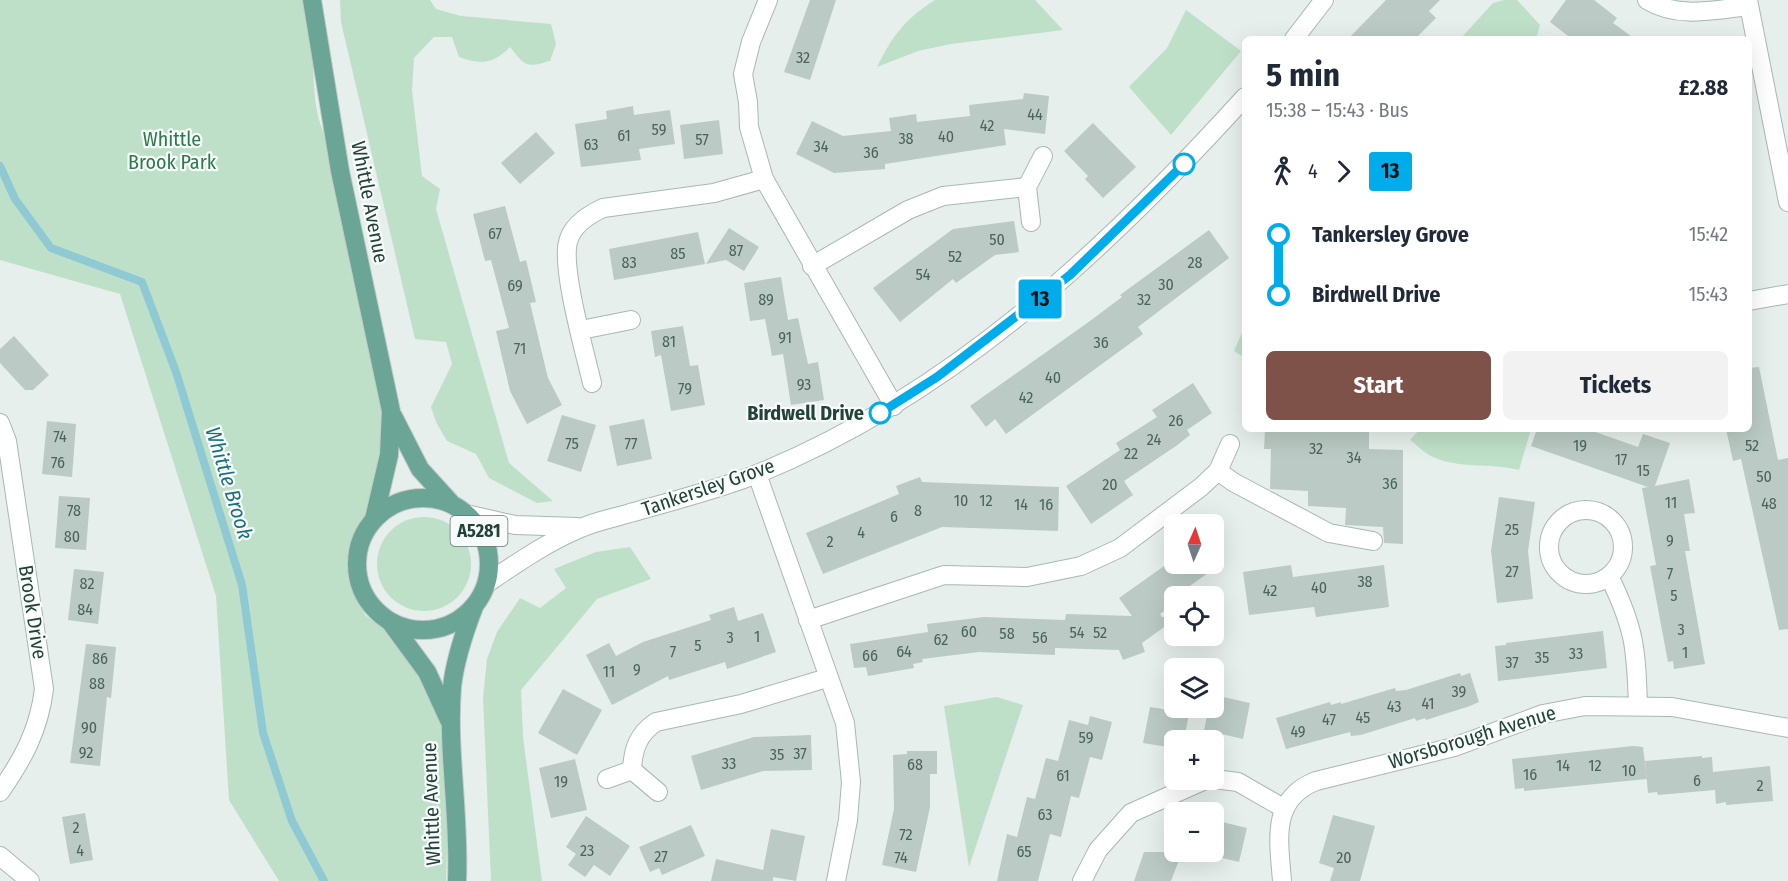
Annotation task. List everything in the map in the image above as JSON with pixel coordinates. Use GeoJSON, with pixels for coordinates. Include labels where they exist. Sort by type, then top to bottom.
{"type":"FeatureCollection","features":[{"type":"Feature","properties":{"kind":"main road","name":"Whittle Avenue"},"geometry":{"type":"LineString","coordinates":[[312,0],[340,171],[391,411],[420,469],[460,510]]}},
{"type":"Feature","properties":{"kind":"main road","name":"Whittle Avenue"},"geometry":{"type":"LineString","coordinates":[[374,519],[389,455],[391,411]]}},
{"type":"Feature","properties":{"kind":"main road","name":"A5281"},"geometry":{"type":"LineString","coordinates":[[412,499],[434,499],[460,510],[478,528],[487,546],[489,565],[486,584],[474,605],[461,618],[444,627],[426,630],[407,628],[390,622],[376,611],[359,582],[356,565],[358,549],[364,533],[374,519],[392,506],[412,499]]}},
{"type":"Feature","properties":{"kind":"main road","name":"Whittle Avenue"},"geometry":{"type":"LineString","coordinates":[[457,881],[456,815],[450,724],[456,662],[474,605]]}},
{"type":"Feature","properties":{"kind":"main road","name":"Whittle Avenue"},"geometry":{"type":"LineString","coordinates":[[390,622],[427,672],[450,724]]}},
{"type":"Feature","properties":{"kind":"street"},"geometry":{"type":"LineString","coordinates":[[768,0],[751,42],[743,74],[749,127],[765,179],[812,266],[894,406]]}},
{"type":"Feature","properties":{"kind":"street"},"geometry":{"type":"LineString","coordinates":[[1296,36],[1324,0]]}},
{"type":"Feature","properties":{"kind":"street"},"geometry":{"type":"LineString","coordinates":[[1647,0],[1670,11],[1685,12],[1748,3],[1788,202]]}},
{"type":"Feature","properties":{"kind":"street","name":"Tankersley Grove"},"geometry":{"type":"LineString","coordinates":[[486,584],[547,545],[583,527],[757,474],[894,406],[981,344],[1070,275],[1129,220],[1242,101]]}},
{"type":"Feature","properties":{"kind":"street"},"geometry":{"type":"LineString","coordinates":[[1031,222],[1027,187],[1043,156]]}},
{"type":"Feature","properties":{"kind":"street"},"geometry":{"type":"LineString","coordinates":[[592,383],[566,255],[568,241],[581,221],[603,208],[714,193],[765,179]]}},
{"type":"Feature","properties":{"kind":"street"},"geometry":{"type":"LineString","coordinates":[[812,266],[908,210],[943,196],[1027,187]]}},
{"type":"Feature","properties":{"kind":"street"},"geometry":{"type":"LineString","coordinates":[[1752,300],[1788,294]]}},
{"type":"Feature","properties":{"kind":"street"},"geometry":{"type":"LineString","coordinates":[[581,330],[631,320]]}},
{"type":"Feature","properties":{"kind":"street","name":"Brook Drive"},"geometry":{"type":"LineString","coordinates":[[0,423],[7,441],[44,689],[41,713],[33,737],[23,758],[0,792]]}},
{"type":"Feature","properties":{"kind":"street"},"geometry":{"type":"LineString","coordinates":[[808,620],[944,575],[1027,578],[1081,566],[1120,548],[1201,487],[1218,471],[1230,444]]}},
{"type":"Feature","properties":{"kind":"street"},"geometry":{"type":"LineString","coordinates":[[1218,471],[1233,482],[1329,533],[1373,541]]}},
{"type":"Feature","properties":{"kind":"street"},"geometry":{"type":"LineString","coordinates":[[757,474],[827,678],[845,723],[851,782],[848,820],[836,881]]}},
{"type":"Feature","properties":{"kind":"street","name":"Tankersley Grove"},"geometry":{"type":"LineString","coordinates":[[460,510],[536,527],[583,527]]}},
{"type":"Feature","properties":{"kind":"street"},"geometry":{"type":"LineString","coordinates":[[1588,510],[1601,513],[1619,530],[1623,543],[1622,555],[1617,567],[1609,576],[1599,582],[1575,583],[1556,570],[1551,560],[1550,536],[1564,518],[1575,512],[1588,510]]}},
{"type":"Feature","properties":{"kind":"street"},"geometry":{"type":"LineString","coordinates":[[1609,576],[1628,614],[1636,645],[1638,705]]}},
{"type":"Feature","properties":{"kind":"street"},"geometry":{"type":"LineString","coordinates":[[632,770],[637,741],[645,729],[656,722],[741,704],[827,678]]}},
{"type":"Feature","properties":{"kind":"street","name":"Worsborough Avenue"},"geometry":{"type":"LineString","coordinates":[[1284,809],[1303,786],[1316,781],[1454,747],[1543,714],[1585,706],[1638,705],[1709,713],[1788,728]]}},
{"type":"Feature","properties":{"kind":"street"},"geometry":{"type":"LineString","coordinates":[[607,779],[632,770]]}},
{"type":"Feature","properties":{"kind":"street"},"geometry":{"type":"LineString","coordinates":[[632,770],[658,792]]}},
{"type":"Feature","properties":{"kind":"street"},"geometry":{"type":"LineString","coordinates":[[1224,780],[1238,782],[1284,809],[1279,837],[1282,881]]}},
{"type":"Feature","properties":{"kind":"street"},"geometry":{"type":"LineString","coordinates":[[1082,881],[1098,850],[1131,813],[1183,790]]}},
{"type":"Feature","properties":{"kind":"street"},"geometry":{"type":"LineString","coordinates":[[0,856],[30,881]]}},
{"type":"Feature","properties":{"kind":"green space","name":"Whittle Brook Park"},"geometry":{"type":"Polygon","coordinates":[[[0,0],[303,0],[312,53],[317,111],[327,139],[380,401],[383,427],[375,527],[358,577],[353,581],[365,615],[387,631],[452,719],[446,881],[279,881],[229,800],[216,596],[120,294],[0,260],[0,0]]]}},
{"type":"Feature","properties":{"kind":"green space"},"geometry":{"type":"Polygon","coordinates":[[[340,0],[430,0],[436,9],[461,16],[551,24],[556,44],[550,61],[531,65],[523,62],[510,47],[492,60],[480,62],[467,60],[459,57],[452,37],[434,37],[414,58],[412,90],[422,176],[440,189],[436,209],[509,463],[553,501],[537,503],[489,478],[476,454],[447,441],[436,422],[431,407],[452,364],[446,342],[415,339],[341,22],[340,0]]]}},
{"type":"Feature","properties":{"kind":"green space"},"geometry":{"type":"Polygon","coordinates":[[[935,0],[1035,0],[1063,30],[951,44],[918,51],[877,67],[901,29],[935,0]]]}},
{"type":"Feature","properties":{"kind":"green space"},"geometry":{"type":"Polygon","coordinates":[[[1517,0],[1540,25],[1537,36],[1463,36],[1493,3],[1517,0]]]}},
{"type":"Feature","properties":{"kind":"green space"},"geometry":{"type":"Polygon","coordinates":[[[1186,10],[1241,51],[1171,135],[1129,87],[1167,48],[1186,10]]]}},
{"type":"Feature","properties":{"kind":"green space"},"geometry":{"type":"Polygon","coordinates":[[[1242,333],[1242,356],[1234,351],[1242,333]]]}},
{"type":"Feature","properties":{"kind":"green space"},"geometry":{"type":"Polygon","coordinates":[[[1417,432],[1530,432],[1519,470],[1439,460],[1410,440],[1417,432]]]}},
{"type":"Feature","properties":{"kind":"green space"},"geometry":{"type":"Polygon","coordinates":[[[424,517],[442,520],[457,531],[468,546],[471,564],[468,582],[457,597],[442,608],[424,611],[406,608],[391,597],[380,582],[377,564],[380,546],[391,531],[406,520],[424,517]]]}},
{"type":"Feature","properties":{"kind":"green space"},"geometry":{"type":"Polygon","coordinates":[[[630,547],[651,579],[597,599],[521,690],[523,737],[542,881],[491,881],[483,698],[487,659],[497,632],[520,598],[540,608],[566,588],[554,569],[596,552],[630,547]]]}},
{"type":"Feature","properties":{"kind":"green space"},"geometry":{"type":"Polygon","coordinates":[[[997,697],[1023,705],[969,867],[944,706],[997,697]]]}},
{"type":"Feature","properties":{"kind":"building"},"geometry":{"type":"Polygon","coordinates":[[[810,0],[836,0],[810,80],[784,72],[810,0]]]}},
{"type":"Feature","properties":{"kind":"building"},"geometry":{"type":"Polygon","coordinates":[[[1386,0],[1440,0],[1429,11],[1436,18],[1418,36],[1351,36],[1386,0]]]}},
{"type":"Feature","properties":{"kind":"building"},"geometry":{"type":"Polygon","coordinates":[[[1566,0],[1594,0],[1617,18],[1613,23],[1631,36],[1568,36],[1550,22],[1566,0]]]}},
{"type":"Feature","properties":{"kind":"building"},"geometry":{"type":"Polygon","coordinates":[[[1024,93],[1049,96],[1045,134],[1004,129],[1006,145],[885,164],[885,169],[834,173],[796,154],[812,121],[843,136],[891,131],[889,118],[916,114],[917,122],[970,116],[969,105],[1023,99],[1024,93]]]}},
{"type":"Feature","properties":{"kind":"building"},"geometry":{"type":"Polygon","coordinates":[[[633,106],[634,115],[670,110],[675,144],[639,149],[641,160],[581,167],[575,124],[607,119],[606,111],[633,106]]]}},
{"type":"Feature","properties":{"kind":"building"},"geometry":{"type":"Polygon","coordinates":[[[719,120],[723,154],[684,159],[680,125],[719,120]]]}},
{"type":"Feature","properties":{"kind":"building"},"geometry":{"type":"Polygon","coordinates":[[[1093,123],[1136,167],[1103,198],[1085,179],[1088,176],[1064,151],[1093,123]]]}},
{"type":"Feature","properties":{"kind":"building"},"geometry":{"type":"Polygon","coordinates":[[[536,132],[555,153],[520,184],[501,163],[536,132]]]}},
{"type":"Feature","properties":{"kind":"building"},"geometry":{"type":"Polygon","coordinates":[[[505,206],[520,262],[526,260],[536,302],[530,303],[548,378],[562,405],[527,424],[510,391],[496,331],[509,328],[491,260],[485,261],[473,214],[505,206]]]}},
{"type":"Feature","properties":{"kind":"building"},"geometry":{"type":"Polygon","coordinates":[[[1014,221],[1019,252],[995,255],[956,283],[953,279],[900,322],[873,288],[953,229],[1014,221]]]}},
{"type":"Feature","properties":{"kind":"building"},"geometry":{"type":"Polygon","coordinates":[[[729,228],[759,247],[744,271],[726,260],[706,264],[729,228]]]}},
{"type":"Feature","properties":{"kind":"building"},"geometry":{"type":"Polygon","coordinates":[[[1209,230],[1229,258],[1138,327],[1143,334],[1006,434],[995,419],[986,427],[970,406],[1090,321],[1122,297],[1120,295],[1209,230]]]}},
{"type":"Feature","properties":{"kind":"building"},"geometry":{"type":"Polygon","coordinates":[[[698,232],[705,264],[614,280],[609,249],[698,232]]]}},
{"type":"Feature","properties":{"kind":"building"},"geometry":{"type":"Polygon","coordinates":[[[781,277],[788,320],[798,318],[808,364],[818,362],[824,400],[791,405],[783,354],[772,356],[765,319],[750,321],[744,283],[781,277]]]}},
{"type":"Feature","properties":{"kind":"building"},"geometry":{"type":"Polygon","coordinates":[[[683,326],[690,366],[698,365],[705,405],[671,411],[661,355],[655,357],[651,331],[683,326]]]}},
{"type":"Feature","properties":{"kind":"building"},"geometry":{"type":"Polygon","coordinates":[[[14,336],[49,375],[33,390],[25,390],[0,363],[0,349],[14,336]]]}},
{"type":"Feature","properties":{"kind":"building"},"geometry":{"type":"Polygon","coordinates":[[[1759,367],[1778,460],[1788,458],[1788,629],[1779,630],[1741,459],[1733,461],[1727,432],[1752,432],[1752,368],[1759,367]]]}},
{"type":"Feature","properties":{"kind":"building"},"geometry":{"type":"Polygon","coordinates":[[[1193,383],[1212,413],[1187,430],[1190,435],[1176,446],[1124,481],[1133,495],[1091,524],[1066,486],[1120,450],[1116,443],[1157,417],[1152,410],[1193,383]]]}},
{"type":"Feature","properties":{"kind":"building"},"geometry":{"type":"Polygon","coordinates":[[[562,415],[596,425],[581,472],[547,461],[562,415]]]}},
{"type":"Feature","properties":{"kind":"building"},"geometry":{"type":"Polygon","coordinates":[[[644,419],[652,459],[617,466],[609,426],[644,419]]]}},
{"type":"Feature","properties":{"kind":"building"},"geometry":{"type":"Polygon","coordinates":[[[47,421],[76,424],[72,477],[42,474],[47,421]]]}},
{"type":"Feature","properties":{"kind":"building"},"geometry":{"type":"Polygon","coordinates":[[[1265,432],[1369,432],[1369,449],[1403,450],[1403,544],[1384,543],[1383,527],[1345,525],[1346,508],[1308,506],[1308,491],[1270,489],[1271,449],[1264,449],[1265,432]]]}},
{"type":"Feature","properties":{"kind":"building"},"geometry":{"type":"Polygon","coordinates":[[[1536,432],[1596,432],[1638,447],[1643,434],[1670,443],[1655,486],[1689,479],[1695,513],[1684,514],[1690,551],[1685,551],[1705,664],[1674,669],[1673,661],[1668,662],[1650,566],[1656,565],[1642,488],[1648,487],[1531,446],[1536,432]]]}},
{"type":"Feature","properties":{"kind":"building"},"geometry":{"type":"Polygon","coordinates":[[[920,477],[922,482],[1059,487],[1058,531],[942,527],[823,574],[806,533],[899,494],[896,486],[920,477]]]}},
{"type":"Feature","properties":{"kind":"building"},"geometry":{"type":"Polygon","coordinates":[[[59,496],[90,498],[86,550],[55,548],[59,496]]]}},
{"type":"Feature","properties":{"kind":"building"},"geometry":{"type":"Polygon","coordinates":[[[1499,497],[1535,502],[1528,551],[1533,599],[1497,603],[1491,551],[1499,497]]]}},
{"type":"Feature","properties":{"kind":"building"},"geometry":{"type":"Polygon","coordinates":[[[1291,565],[1293,577],[1384,565],[1389,607],[1316,617],[1314,607],[1249,615],[1243,572],[1291,565]]]}},
{"type":"Feature","properties":{"kind":"building"},"geometry":{"type":"Polygon","coordinates":[[[1164,566],[1164,574],[1207,574],[1190,586],[1164,586],[1164,611],[1160,614],[1164,617],[1164,627],[1142,643],[1145,652],[1123,660],[1119,650],[1055,648],[1055,655],[979,652],[922,659],[923,662],[913,664],[914,668],[868,676],[866,667],[854,668],[850,644],[928,632],[927,624],[984,617],[1065,620],[1066,614],[1132,616],[1119,598],[1164,566]]]}},
{"type":"Feature","properties":{"kind":"building"},"geometry":{"type":"Polygon","coordinates":[[[74,569],[104,572],[98,624],[68,620],[74,569]]]}},
{"type":"Feature","properties":{"kind":"building"},"geometry":{"type":"Polygon","coordinates":[[[734,607],[738,621],[763,613],[776,652],[727,669],[725,662],[669,680],[668,676],[612,705],[586,655],[609,643],[616,656],[643,642],[711,620],[709,615],[734,607]]]}},
{"type":"Feature","properties":{"kind":"building"},"geometry":{"type":"Polygon","coordinates":[[[1603,631],[1607,668],[1498,681],[1495,646],[1603,631]]]}},
{"type":"Feature","properties":{"kind":"building"},"geometry":{"type":"Polygon","coordinates":[[[86,644],[116,647],[111,698],[107,697],[100,766],[70,763],[86,644]]]}},
{"type":"Feature","properties":{"kind":"building"},"geometry":{"type":"Polygon","coordinates":[[[1460,673],[1461,676],[1470,673],[1479,702],[1426,720],[1425,718],[1416,721],[1415,718],[1361,735],[1351,736],[1350,732],[1286,749],[1276,718],[1330,702],[1331,705],[1341,702],[1341,704],[1395,688],[1396,691],[1406,690],[1460,673]]]}},
{"type":"Feature","properties":{"kind":"building"},"geometry":{"type":"Polygon","coordinates":[[[563,689],[602,710],[577,755],[538,733],[563,689]]]}},
{"type":"Feature","properties":{"kind":"building"},"geometry":{"type":"Polygon","coordinates":[[[1224,697],[1250,703],[1243,739],[1224,735],[1224,730],[1204,730],[1207,718],[1224,718],[1224,697]]]}},
{"type":"Feature","properties":{"kind":"building"},"geometry":{"type":"Polygon","coordinates":[[[1150,707],[1164,709],[1164,718],[1188,718],[1186,730],[1164,730],[1164,746],[1143,743],[1150,707]]]}},
{"type":"Feature","properties":{"kind":"building"},"geometry":{"type":"Polygon","coordinates":[[[1090,716],[1112,722],[1102,760],[1090,757],[1079,798],[1071,796],[1061,837],[1050,834],[1038,881],[997,881],[1007,834],[1017,837],[1027,797],[1035,799],[1046,758],[1058,761],[1069,720],[1088,725],[1090,716]]]}},
{"type":"Feature","properties":{"kind":"building"},"geometry":{"type":"Polygon","coordinates":[[[811,735],[812,770],[763,771],[701,790],[691,756],[754,737],[811,735]]]}},
{"type":"Feature","properties":{"kind":"building"},"geometry":{"type":"Polygon","coordinates":[[[1633,746],[1643,747],[1647,779],[1524,791],[1524,788],[1515,789],[1512,759],[1633,746]]]}},
{"type":"Feature","properties":{"kind":"building"},"geometry":{"type":"Polygon","coordinates":[[[907,751],[937,751],[937,774],[930,774],[930,807],[916,872],[882,865],[894,809],[893,755],[907,754],[907,751]]]}},
{"type":"Feature","properties":{"kind":"building"},"geometry":{"type":"Polygon","coordinates":[[[1702,756],[1702,758],[1712,757],[1713,772],[1770,766],[1773,801],[1716,804],[1715,790],[1658,795],[1657,792],[1648,793],[1645,761],[1702,756]]]}},
{"type":"Feature","properties":{"kind":"building"},"geometry":{"type":"Polygon","coordinates":[[[575,759],[587,810],[551,818],[539,768],[575,759]]]}},
{"type":"Feature","properties":{"kind":"building"},"geometry":{"type":"Polygon","coordinates":[[[85,813],[93,860],[70,864],[62,817],[85,813]]]}},
{"type":"Feature","properties":{"kind":"building"},"geometry":{"type":"Polygon","coordinates":[[[1333,815],[1375,826],[1360,881],[1330,881],[1334,868],[1319,863],[1333,815]]]}},
{"type":"Feature","properties":{"kind":"building"},"geometry":{"type":"Polygon","coordinates":[[[586,816],[630,846],[610,876],[594,865],[585,877],[568,865],[576,854],[566,847],[586,816]]]}},
{"type":"Feature","properties":{"kind":"building"},"geometry":{"type":"Polygon","coordinates":[[[1224,822],[1247,828],[1239,862],[1224,858],[1224,822]]]}},
{"type":"Feature","properties":{"kind":"building"},"geometry":{"type":"Polygon","coordinates":[[[691,825],[705,856],[662,875],[659,868],[650,872],[639,847],[691,825]]]}},
{"type":"Feature","properties":{"kind":"building"},"geometry":{"type":"Polygon","coordinates":[[[771,829],[805,836],[796,881],[773,877],[773,881],[711,881],[716,859],[763,870],[771,829]]]}},
{"type":"Feature","properties":{"kind":"building"},"geometry":{"type":"Polygon","coordinates":[[[1144,852],[1164,852],[1164,862],[1178,862],[1171,881],[1134,881],[1144,852]]]}},
{"type":"Feature","properties":{"kind":"waterway","name":"Whittle Brook"},"geometry":{"type":"LineString","coordinates":[[0,166],[15,199],[51,248],[142,282],[176,372],[242,585],[263,733],[292,821],[324,881]]}},
{"type":"Feature","properties":{"kind":"bus line","name":"13"},"geometry":{"type":"LineString","coordinates":[[880,413],[937,377],[1070,275],[1184,164]]}},
{"type":"Feature","properties":{"kind":"place","name":"Birdwell Drive"},"geometry":{"type":"Point","coordinates":[880,413]}}]}
